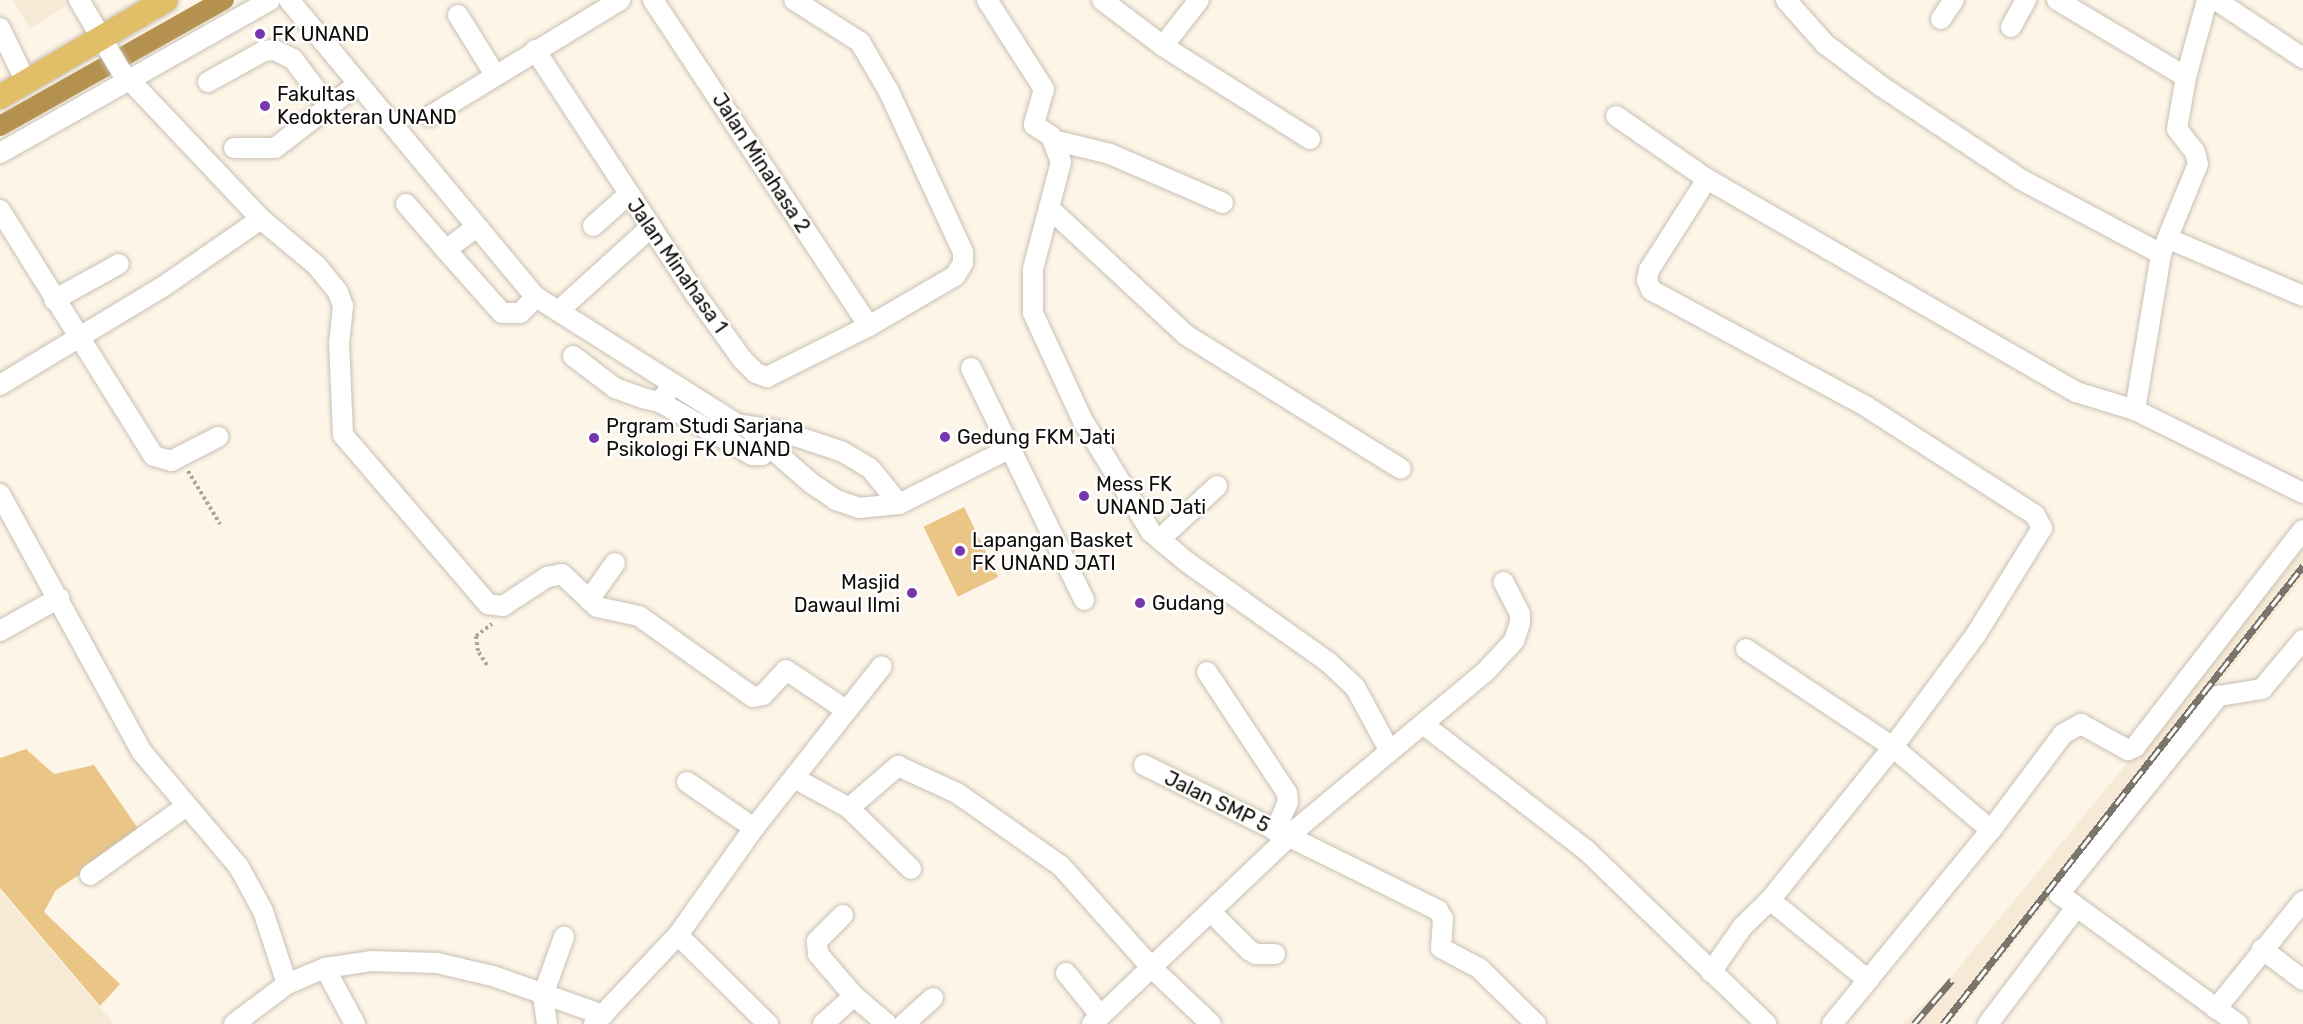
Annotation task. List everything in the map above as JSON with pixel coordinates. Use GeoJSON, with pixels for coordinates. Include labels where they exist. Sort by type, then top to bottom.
{"type":"FeatureCollection","features":[{"type":"Feature","properties":{"kind":"main road"},"geometry":{"type":"LineString","coordinates":[[0,97],[103,43],[166,0]]}},
{"type":"Feature","properties":{"kind":"street"},"geometry":{"type":"LineString","coordinates":[[71,0],[125,75],[261,219],[317,266],[338,292],[343,306],[339,342],[343,435],[488,604],[503,606],[555,574],[568,577],[597,607],[639,616],[753,697],[762,696],[786,670],[846,710]]}},
{"type":"Feature","properties":{"kind":"street"},"geometry":{"type":"LineString","coordinates":[[79,0],[103,43]]}},
{"type":"Feature","properties":{"kind":"street"},"geometry":{"type":"LineString","coordinates":[[0,153],[125,75],[270,0]]}},
{"type":"Feature","properties":{"kind":"street"},"geometry":{"type":"LineString","coordinates":[[289,0],[475,228],[536,297],[672,385],[748,428],[774,439],[843,452],[870,468],[899,504]]}},
{"type":"Feature","properties":{"kind":"street"},"geometry":{"type":"LineString","coordinates":[[430,116],[494,74],[620,0]]}},
{"type":"Feature","properties":{"kind":"street","name":"Jalan Minahasa 2"},"geometry":{"type":"LineString","coordinates":[[653,0],[869,326]]}},
{"type":"Feature","properties":{"kind":"street"},"geometry":{"type":"LineString","coordinates":[[794,0],[860,42],[888,90],[963,252],[963,263],[955,276],[869,326]]}},
{"type":"Feature","properties":{"kind":"street"},"geometry":{"type":"LineString","coordinates":[[987,0],[1044,89],[1034,125],[1053,140],[1110,154],[1223,203]]}},
{"type":"Feature","properties":{"kind":"street"},"geometry":{"type":"LineString","coordinates":[[1102,0],[1163,46],[1310,139]]}},
{"type":"Feature","properties":{"kind":"street"},"geometry":{"type":"LineString","coordinates":[[1163,46],[1199,0]]}},
{"type":"Feature","properties":{"kind":"street"},"geometry":{"type":"LineString","coordinates":[[1786,0],[1825,44],[1881,86],[2022,180],[2165,246],[2303,296]]}},
{"type":"Feature","properties":{"kind":"street"},"geometry":{"type":"LineString","coordinates":[[1941,19],[1954,0]]}},
{"type":"Feature","properties":{"kind":"street"},"geometry":{"type":"LineString","coordinates":[[2057,0],[2186,77]]}},
{"type":"Feature","properties":{"kind":"street"},"geometry":{"type":"LineString","coordinates":[[2135,410],[2165,246],[2198,164],[2195,152],[2177,132],[2186,77],[2207,0]]}},
{"type":"Feature","properties":{"kind":"street"},"geometry":{"type":"LineString","coordinates":[[2216,0],[2303,58]]}},
{"type":"Feature","properties":{"kind":"street"},"geometry":{"type":"LineString","coordinates":[[2011,27],[2017,3]]}},
{"type":"Feature","properties":{"kind":"street"},"geometry":{"type":"LineString","coordinates":[[458,15],[494,74]]}},
{"type":"Feature","properties":{"kind":"street"},"geometry":{"type":"LineString","coordinates":[[0,28],[26,82]]}},
{"type":"Feature","properties":{"kind":"street"},"geometry":{"type":"LineString","coordinates":[[208,82],[264,51],[274,50],[293,59],[329,107]]}},
{"type":"Feature","properties":{"kind":"street","name":"Jalan Minahasa 1"},"geometry":{"type":"LineString","coordinates":[[535,50],[650,228],[756,373],[767,376],[782,372],[869,326]]}},
{"type":"Feature","properties":{"kind":"street"},"geometry":{"type":"LineString","coordinates":[[234,148],[275,148],[358,84]]}},
{"type":"Feature","properties":{"kind":"street"},"geometry":{"type":"LineString","coordinates":[[1616,116],[1707,179],[2076,392],[2135,410],[2297,486],[2303,493]]}},
{"type":"Feature","properties":{"kind":"street"},"geometry":{"type":"LineString","coordinates":[[1053,140],[1061,162],[1030,284],[1033,313],[1083,421],[1151,532],[1334,668],[1355,687],[1389,750]]}},
{"type":"Feature","properties":{"kind":"street"},"geometry":{"type":"LineString","coordinates":[[1707,179],[1649,270],[1647,280],[1651,290],[1866,407],[2035,515],[2041,523],[2039,535],[1977,633],[1893,747],[1770,900],[1743,926],[1711,972]]}},
{"type":"Feature","properties":{"kind":"street"},"geometry":{"type":"LineString","coordinates":[[593,226],[628,195]]}},
{"type":"Feature","properties":{"kind":"street"},"geometry":{"type":"LineString","coordinates":[[406,204],[502,313],[520,313],[536,297]]}},
{"type":"Feature","properties":{"kind":"street"},"geometry":{"type":"LineString","coordinates":[[1049,207],[1186,335],[1401,469]]}},
{"type":"Feature","properties":{"kind":"street"},"geometry":{"type":"LineString","coordinates":[[0,385],[161,288],[261,219]]}},
{"type":"Feature","properties":{"kind":"street"},"geometry":{"type":"LineString","coordinates":[[2,222],[80,337],[154,456],[166,461],[180,458],[218,437]]}},
{"type":"Feature","properties":{"kind":"street"},"geometry":{"type":"LineString","coordinates":[[446,250],[475,228]]}},
{"type":"Feature","properties":{"kind":"street"},"geometry":{"type":"LineString","coordinates":[[565,305],[650,228]]}},
{"type":"Feature","properties":{"kind":"street"},"geometry":{"type":"LineString","coordinates":[[54,300],[119,264]]}},
{"type":"Feature","properties":{"kind":"street"},"geometry":{"type":"LineString","coordinates":[[573,356],[615,388],[660,402],[752,455],[762,455],[774,439]]}},
{"type":"Feature","properties":{"kind":"street"},"geometry":{"type":"LineString","coordinates":[[970,368],[1084,600]]}},
{"type":"Feature","properties":{"kind":"street"},"geometry":{"type":"LineString","coordinates":[[660,402],[672,385]]}},
{"type":"Feature","properties":{"kind":"street"},"geometry":{"type":"LineString","coordinates":[[774,439],[836,500],[859,508],[899,504],[1009,449]]}},
{"type":"Feature","properties":{"kind":"street"},"geometry":{"type":"LineString","coordinates":[[1160,539],[1217,486]]}},
{"type":"Feature","properties":{"kind":"street"},"geometry":{"type":"LineString","coordinates":[[0,494],[59,598],[132,736],[185,807],[239,867],[263,911],[287,984]]}},
{"type":"Feature","properties":{"kind":"street"},"geometry":{"type":"LineString","coordinates":[[1832,1024],[1991,830],[2071,726],[2081,724],[2128,750],[2135,747],[2303,530]]}},
{"type":"Feature","properties":{"kind":"street"},"geometry":{"type":"LineString","coordinates":[[589,600],[615,563]]}},
{"type":"Feature","properties":{"kind":"street"},"geometry":{"type":"LineString","coordinates":[[1066,973],[1096,1020],[1211,912],[1283,833],[1423,724],[1486,671],[1514,641],[1520,614],[1504,582]]}},
{"type":"Feature","properties":{"kind":"street"},"geometry":{"type":"LineString","coordinates":[[0,631],[59,598]]}},
{"type":"Feature","properties":{"kind":"street"},"geometry":{"type":"LineString","coordinates":[[2238,1024],[2075,909],[2060,894],[2159,766],[2220,694],[2262,689],[2303,640]]}},
{"type":"Feature","properties":{"kind":"street"},"geometry":{"type":"LineString","coordinates":[[1746,649],[1893,747],[1991,830]]}},
{"type":"Feature","properties":{"kind":"street"},"geometry":{"type":"LineString","coordinates":[[234,1024],[287,984],[325,968],[372,961],[436,963],[493,976],[599,1020],[678,935],[754,828],[796,778],[882,666]]}},
{"type":"Feature","properties":{"kind":"street"},"geometry":{"type":"LineString","coordinates":[[1207,672],[1287,793],[1288,802],[1283,833]]}},
{"type":"Feature","properties":{"kind":"street"},"geometry":{"type":"LineString","coordinates":[[1423,724],[1585,849],[1766,1024]]}},
{"type":"Feature","properties":{"kind":"street","name":"Jalan SMP 5"},"geometry":{"type":"LineString","coordinates":[[1144,765],[1438,910],[1443,919],[1441,948],[1479,968],[1536,1024]]}},
{"type":"Feature","properties":{"kind":"street"},"geometry":{"type":"LineString","coordinates":[[849,808],[898,766],[957,793],[1061,866],[1152,968],[1211,1024]]}},
{"type":"Feature","properties":{"kind":"street"},"geometry":{"type":"LineString","coordinates":[[796,778],[849,808],[911,868]]}},
{"type":"Feature","properties":{"kind":"street"},"geometry":{"type":"LineString","coordinates":[[687,782],[754,828]]}},
{"type":"Feature","properties":{"kind":"street"},"geometry":{"type":"LineString","coordinates":[[90,874],[185,807]]}},
{"type":"Feature","properties":{"kind":"street"},"geometry":{"type":"LineString","coordinates":[[1770,900],[1868,980]]}},
{"type":"Feature","properties":{"kind":"street"},"geometry":{"type":"LineString","coordinates":[[2216,1009],[2262,949],[2303,901]]}},
{"type":"Feature","properties":{"kind":"street"},"geometry":{"type":"LineString","coordinates":[[1988,1024],[2075,909]]}},
{"type":"Feature","properties":{"kind":"street"},"geometry":{"type":"LineString","coordinates":[[1211,912],[1249,950],[1256,954],[1275,954]]}},
{"type":"Feature","properties":{"kind":"street"},"geometry":{"type":"LineString","coordinates":[[843,915],[818,940],[817,947],[822,962],[854,996],[887,1024]]}},
{"type":"Feature","properties":{"kind":"street"},"geometry":{"type":"LineString","coordinates":[[678,935],[768,1024]]}},
{"type":"Feature","properties":{"kind":"street"},"geometry":{"type":"LineString","coordinates":[[547,1024],[543,995],[564,937]]}},
{"type":"Feature","properties":{"kind":"street"},"geometry":{"type":"LineString","coordinates":[[2262,949],[2303,980]]}},
{"type":"Feature","properties":{"kind":"street"},"geometry":{"type":"LineString","coordinates":[[325,968],[355,1024]]}},
{"type":"Feature","properties":{"kind":"street"},"geometry":{"type":"LineString","coordinates":[[823,1024],[854,996]]}},
{"type":"Feature","properties":{"kind":"street"},"geometry":{"type":"LineString","coordinates":[[904,1024],[933,998]]}},
{"type":"Feature","properties":{"kind":"path"},"geometry":{"type":"LineString","coordinates":[[180,458],[220,524]]}},
{"type":"Feature","properties":{"kind":"path"},"geometry":{"type":"LineString","coordinates":[[487,665],[478,651],[476,636],[493,624],[503,606]]}},
{"type":"Feature","properties":{"kind":"shaded area"},"geometry":{"type":"Polygon","coordinates":[[[13,0],[67,0],[69,4],[30,29],[13,0]]]}},
{"type":"Feature","properties":{"kind":"shaded area","name":"Lapangan Basket FK UNAND JATI"},"geometry":{"type":"Polygon","coordinates":[[[964,507],[998,577],[958,597],[924,527],[964,507]]]}},
{"type":"Feature","properties":{"kind":"shaded area"},"geometry":{"type":"Polygon","coordinates":[[[2303,550],[2303,577],[1950,1024],[1903,1024],[1951,977],[2303,550]]]}},
{"type":"Feature","properties":{"kind":"shaded area"},"geometry":{"type":"Polygon","coordinates":[[[26,749],[54,774],[94,765],[142,834],[56,890],[44,912],[120,984],[100,1006],[0,888],[0,758],[26,749]]]}},
{"type":"Feature","properties":{"kind":"shaded area"},"geometry":{"type":"Polygon","coordinates":[[[0,890],[114,1024],[0,1024],[0,890]]]}},
{"type":"Feature","properties":{"kind":"waterway"},"geometry":{"type":"LineString","coordinates":[[0,126],[224,0]]}},
{"type":"Feature","properties":{"kind":"railway"},"geometry":{"type":"LineString","coordinates":[[1943,1024],[2303,566]]}},
{"type":"Feature","properties":{"kind":"railway"},"geometry":{"type":"LineString","coordinates":[[1914,1024],[1952,980]]}},
{"type":"Feature","properties":{"kind":"place","name":"FK UNAND"},"geometry":{"type":"Point","coordinates":[260,34]}},
{"type":"Feature","properties":{"kind":"place","name":"Fakultas Kedokteran UNAND"},"geometry":{"type":"Point","coordinates":[265,106]}},
{"type":"Feature","properties":{"kind":"place","name":"Gedung FKM Jati"},"geometry":{"type":"Point","coordinates":[945,437]}},
{"type":"Feature","properties":{"kind":"place","name":"Prgram Studi Sarjana Psikologi FK UNAND"},"geometry":{"type":"Point","coordinates":[594,438]}},
{"type":"Feature","properties":{"kind":"place","name":"Mess FK UNAND Jati"},"geometry":{"type":"Point","coordinates":[1084,496]}},
{"type":"Feature","properties":{"kind":"place","name":"Lapangan Basket FK UNAND JATI"},"geometry":{"type":"Point","coordinates":[960,551]}},
{"type":"Feature","properties":{"kind":"place","name":"Masjid Dawaul Ilmi"},"geometry":{"type":"Point","coordinates":[912,593]}},
{"type":"Feature","properties":{"kind":"place","name":"Gudang"},"geometry":{"type":"Point","coordinates":[1140,603]}}]}
